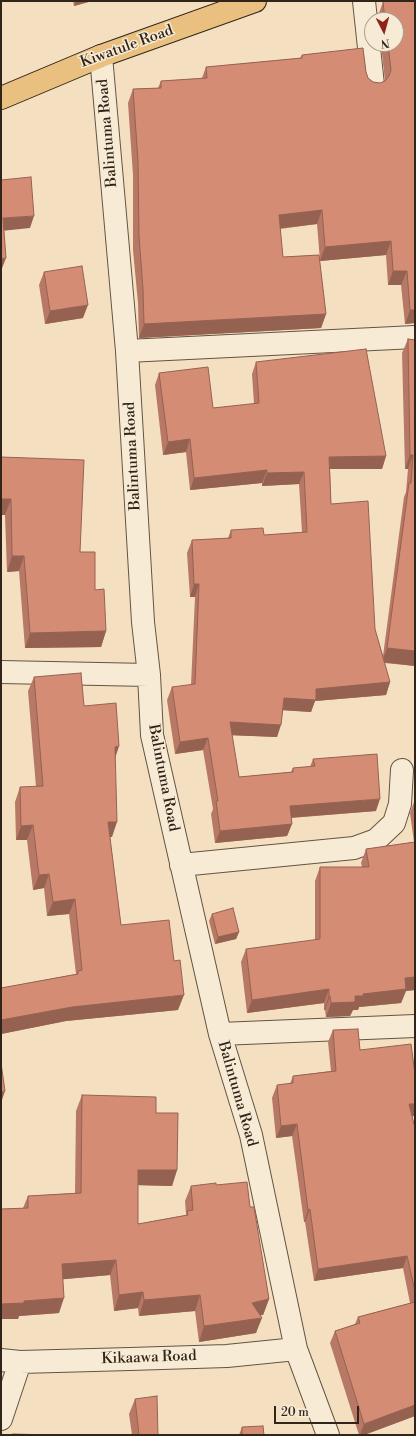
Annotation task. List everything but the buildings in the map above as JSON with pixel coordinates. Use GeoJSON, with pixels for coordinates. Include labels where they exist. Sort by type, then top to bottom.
{"type":"FeatureCollection","features":[{"type":"Feature","properties":{"kind":"main road","name":"Kiwatule Road"},"geometry":{"type":"LineString","coordinates":[[1,98],[101,56],[255,1]]}},
{"type":"Feature","properties":{"kind":"street"},"geometry":{"type":"LineString","coordinates":[[364,1],[373,85]]}},
{"type":"Feature","properties":{"kind":"street","name":"Balintuma Road"},"geometry":{"type":"LineString","coordinates":[[101,56],[127,350],[143,622],[149,675],[152,734],[220,1034],[251,1135],[296,1349],[328,1435]]}},
{"type":"Feature","properties":{"kind":"street"},"geometry":{"type":"LineString","coordinates":[[127,350],[415,338]]}},
{"type":"Feature","properties":{"kind":"street"},"geometry":{"type":"LineString","coordinates":[[1,672],[149,675]]}},
{"type":"Feature","properties":{"kind":"street"},"geometry":{"type":"LineString","coordinates":[[182,865],[354,848],[376,840],[394,823],[400,804],[402,770]]}},
{"type":"Feature","properties":{"kind":"street"},"geometry":{"type":"LineString","coordinates":[[220,1034],[415,1026]]}},
{"type":"Feature","properties":{"kind":"street","name":"Kikaawa Road"},"geometry":{"type":"LineString","coordinates":[[11,1361],[227,1356],[296,1349]]}},
{"type":"Feature","properties":{"kind":"street"},"geometry":{"type":"LineString","coordinates":[[1,1419],[11,1361]]}}]}
